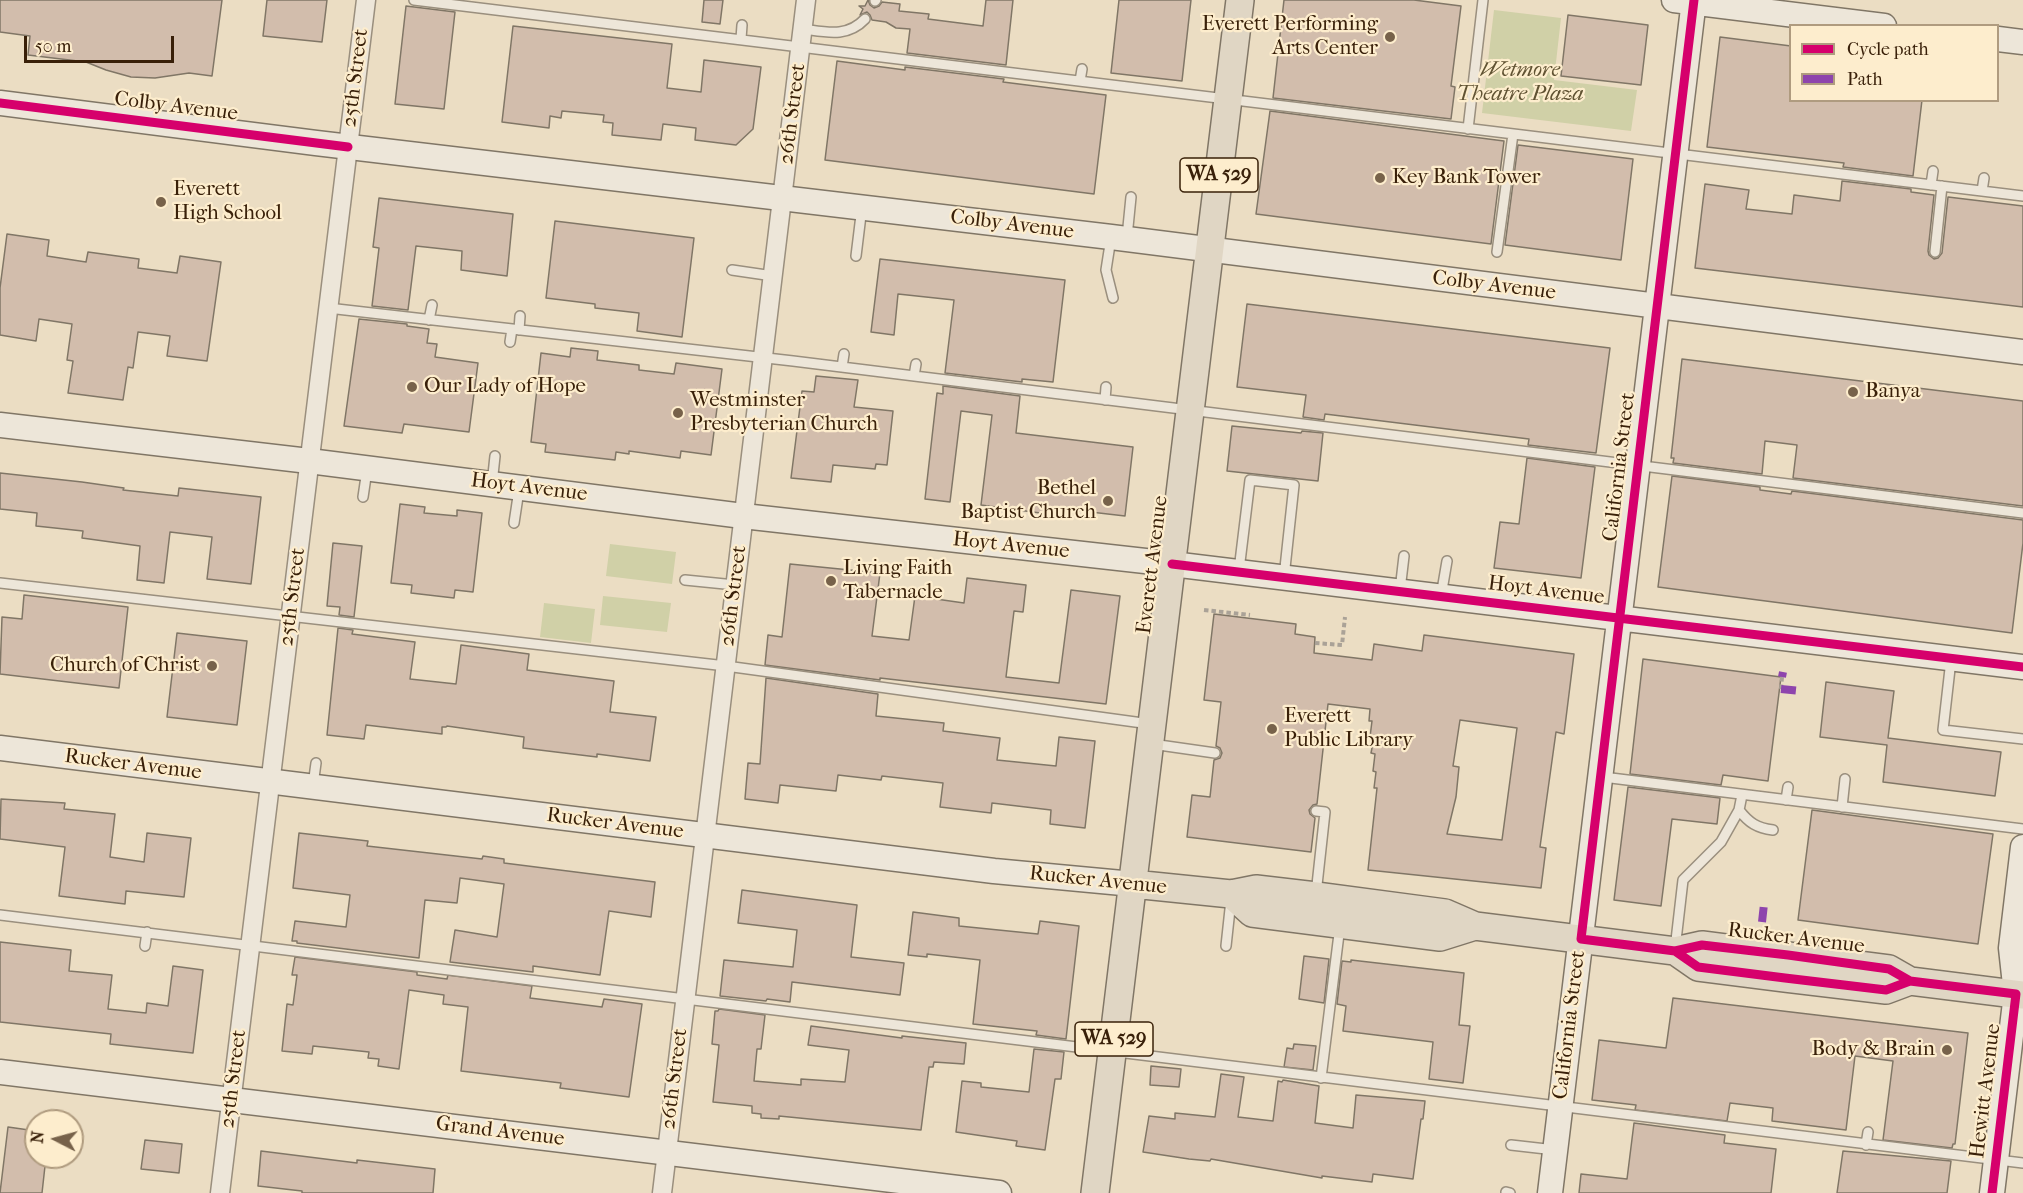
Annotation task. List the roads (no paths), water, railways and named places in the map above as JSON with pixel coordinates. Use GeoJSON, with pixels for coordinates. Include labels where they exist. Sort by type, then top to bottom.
{"type":"FeatureCollection","features":[{"type":"Feature","properties":{"kind":"main road","name":"Everett Avenue"},"geometry":{"type":"LineString","coordinates":[[1095,1193],[1240,0]]}},
{"type":"Feature","properties":{"kind":"main road","name":"Rucker Avenue"},"geometry":{"type":"LineString","coordinates":[[1133,884],[1231,894],[1256,889],[1445,913],[1475,926],[1675,951],[1698,967],[1886,990],[1911,981],[2021,990]]}},
{"type":"Feature","properties":{"kind":"main road","name":"Rucker Avenue"},"geometry":{"type":"LineString","coordinates":[[1231,894],[1252,913],[1440,937],[1475,926]]}},
{"type":"Feature","properties":{"kind":"street","name":"25th Street"},"geometry":{"type":"LineString","coordinates":[[220,1193],[366,0]]}},
{"type":"Feature","properties":{"kind":"street","name":"26th Street"},"geometry":{"type":"LineString","coordinates":[[662,1193],[806,0]]}},
{"type":"Feature","properties":{"kind":"street"},"geometry":{"type":"LineString","coordinates":[[1687,1],[1868,24]]}},
{"type":"Feature","properties":{"kind":"street","name":"California Street"},"geometry":{"type":"LineString","coordinates":[[1550,1193],[1676,153],[1687,1]]}},
{"type":"Feature","properties":{"kind":"street"},"geometry":{"type":"LineString","coordinates":[[1999,39],[2023,42]]}},
{"type":"Feature","properties":{"kind":"street","name":"Colby Avenue"},"geometry":{"type":"LineString","coordinates":[[0,103],[348,147],[1119,238],[2023,352]]}},
{"type":"Feature","properties":{"kind":"street","name":"Hoyt Avenue"},"geometry":{"type":"LineString","coordinates":[[0,425],[309,460],[743,516],[1284,577],[2023,667]]}},
{"type":"Feature","properties":{"kind":"street","name":"Rucker Avenue"},"geometry":{"type":"LineString","coordinates":[[0,748],[270,782],[315,775],[705,834],[994,871],[1133,884]]}},
{"type":"Feature","properties":{"kind":"street","name":"Hewitt Avenue"},"geometry":{"type":"LineString","coordinates":[[1992,1193],[2021,990],[2011,948],[2023,847]]}},
{"type":"Feature","properties":{"kind":"street","name":"Grand Avenue"},"geometry":{"type":"LineString","coordinates":[[0,1072],[999,1193]]}},
{"type":"Feature","properties":{"kind":"lane"},"geometry":{"type":"LineString","coordinates":[[414,0],[490,13],[741,39],[802,38],[843,33],[858,27],[865,19]]}},
{"type":"Feature","properties":{"kind":"lane"},"geometry":{"type":"LineString","coordinates":[[1468,129],[1483,0]]}},
{"type":"Feature","properties":{"kind":"lane"},"geometry":{"type":"LineString","coordinates":[[741,39],[742,25]]}},
{"type":"Feature","properties":{"kind":"lane"},"geometry":{"type":"LineString","coordinates":[[802,38],[1080,81],[1144,94],[1228,100],[2023,196]]}},
{"type":"Feature","properties":{"kind":"lane"},"geometry":{"type":"LineString","coordinates":[[1080,81],[1082,69]]}},
{"type":"Feature","properties":{"kind":"lane"},"geometry":{"type":"LineString","coordinates":[[1497,252],[1513,134]]}},
{"type":"Feature","properties":{"kind":"lane"},"geometry":{"type":"LineString","coordinates":[[1931,185],[1933,171]]}},
{"type":"Feature","properties":{"kind":"lane"},"geometry":{"type":"LineString","coordinates":[[1982,191],[1984,178]]}},
{"type":"Feature","properties":{"kind":"lane"},"geometry":{"type":"LineString","coordinates":[[1935,252],[1942,186]]}},
{"type":"Feature","properties":{"kind":"lane"},"geometry":{"type":"LineString","coordinates":[[1113,298],[1106,270],[1119,238],[1131,197]]}},
{"type":"Feature","properties":{"kind":"lane"},"geometry":{"type":"LineString","coordinates":[[856,255],[862,207]]}},
{"type":"Feature","properties":{"kind":"lane"},"geometry":{"type":"LineString","coordinates":[[732,270],[773,276]]}},
{"type":"Feature","properties":{"kind":"lane"},"geometry":{"type":"LineString","coordinates":[[429,320],[432,305]]}},
{"type":"Feature","properties":{"kind":"lane"},"geometry":{"type":"LineString","coordinates":[[328,308],[763,357],[1359,431],[1460,449],[1638,466],[2023,513]]}},
{"type":"Feature","properties":{"kind":"lane"},"geometry":{"type":"LineString","coordinates":[[510,342],[520,316]]}},
{"type":"Feature","properties":{"kind":"lane"},"geometry":{"type":"LineString","coordinates":[[842,367],[844,354]]}},
{"type":"Feature","properties":{"kind":"lane"},"geometry":{"type":"LineString","coordinates":[[914,376],[916,364]]}},
{"type":"Feature","properties":{"kind":"lane"},"geometry":{"type":"LineString","coordinates":[[1105,400],[1106,387]]}},
{"type":"Feature","properties":{"kind":"lane"},"geometry":{"type":"LineString","coordinates":[[1357,443],[1359,431]]}},
{"type":"Feature","properties":{"kind":"lane"},"geometry":{"type":"LineString","coordinates":[[492,484],[495,456]]}},
{"type":"Feature","properties":{"kind":"lane"},"geometry":{"type":"LineString","coordinates":[[363,497],[367,468]]}},
{"type":"Feature","properties":{"kind":"lane"},"geometry":{"type":"LineString","coordinates":[[1239,572],[1250,480],[1294,485],[1284,577]]}},
{"type":"Feature","properties":{"kind":"lane"},"geometry":{"type":"LineString","coordinates":[[514,522],[519,487]]}},
{"type":"Feature","properties":{"kind":"lane"},"geometry":{"type":"LineString","coordinates":[[1400,591],[1404,556]]}},
{"type":"Feature","properties":{"kind":"lane"},"geometry":{"type":"LineString","coordinates":[[1442,596],[1447,561]]}},
{"type":"Feature","properties":{"kind":"lane"},"geometry":{"type":"LineString","coordinates":[[685,580],[735,585]]}},
{"type":"Feature","properties":{"kind":"lane"},"geometry":{"type":"LineString","coordinates":[[0,583],[726,666],[1151,734],[1215,753]]}},
{"type":"Feature","properties":{"kind":"lane"},"geometry":{"type":"LineString","coordinates":[[155,612],[156,602]]}},
{"type":"Feature","properties":{"kind":"lane"},"geometry":{"type":"LineString","coordinates":[[331,633],[332,622]]}},
{"type":"Feature","properties":{"kind":"lane"},"geometry":{"type":"LineString","coordinates":[[1952,658],[1943,730],[2023,739]]}},
{"type":"Feature","properties":{"kind":"lane"},"geometry":{"type":"LineString","coordinates":[[1600,777],[2023,829]]}},
{"type":"Feature","properties":{"kind":"lane"},"geometry":{"type":"LineString","coordinates":[[1842,807],[1845,779]]}},
{"type":"Feature","properties":{"kind":"lane"},"geometry":{"type":"LineString","coordinates":[[1786,800],[1788,787]]}},
{"type":"Feature","properties":{"kind":"lane"},"geometry":{"type":"LineString","coordinates":[[1675,951],[1683,880],[1721,842],[1739,810],[1742,795]]}},
{"type":"Feature","properties":{"kind":"lane"},"geometry":{"type":"LineString","coordinates":[[1739,810],[1748,821],[1760,828],[1773,830]]}},
{"type":"Feature","properties":{"kind":"lane"},"geometry":{"type":"LineString","coordinates":[[1316,811],[1325,812],[1316,896]]}},
{"type":"Feature","properties":{"kind":"lane"},"geometry":{"type":"LineString","coordinates":[[1226,946],[1231,894]]}},
{"type":"Feature","properties":{"kind":"lane"},"geometry":{"type":"LineString","coordinates":[[0,915],[685,998],[1560,1109],[2023,1163]]}},
{"type":"Feature","properties":{"kind":"lane"},"geometry":{"type":"LineString","coordinates":[[1321,1078],[1340,924]]}},
{"type":"Feature","properties":{"kind":"lane"},"geometry":{"type":"LineString","coordinates":[[145,946],[147,932]]}},
{"type":"Feature","properties":{"kind":"lane"},"geometry":{"type":"LineString","coordinates":[[1866,1145],[1868,1132]]}},
{"type":"Feature","properties":{"kind":"lane"},"geometry":{"type":"LineString","coordinates":[[1511,1145],[1555,1150]]}},
{"type":"Feature","properties":{"kind":"lane"},"geometry":{"type":"LineString","coordinates":[[1506,1192],[1510,1193]]}},
{"type":"Feature","properties":{"kind":"place","name":"Everett Performing Arts Center"},"geometry":{"type":"Point","coordinates":[1390,37]}},
{"type":"Feature","properties":{"kind":"place","name":"Key Bank Tower"},"geometry":{"type":"Point","coordinates":[1380,178]}},
{"type":"Feature","properties":{"kind":"place","name":"Everett High School"},"geometry":{"type":"Point","coordinates":[161,202]}},
{"type":"Feature","properties":{"kind":"place","name":"Our Lady of Hope"},"geometry":{"type":"Point","coordinates":[412,387]}},
{"type":"Feature","properties":{"kind":"place","name":"Banya"},"geometry":{"type":"Point","coordinates":[1853,392]}},
{"type":"Feature","properties":{"kind":"place","name":"Westminster Presbyterian Church"},"geometry":{"type":"Point","coordinates":[678,413]}},
{"type":"Feature","properties":{"kind":"place","name":"Bethel Baptist Church"},"geometry":{"type":"Point","coordinates":[1108,501]}},
{"type":"Feature","properties":{"kind":"place","name":"Living Faith Tabernacle"},"geometry":{"type":"Point","coordinates":[831,581]}},
{"type":"Feature","properties":{"kind":"place","name":"Church of Christ"},"geometry":{"type":"Point","coordinates":[212,666]}},
{"type":"Feature","properties":{"kind":"place","name":"Everett Public Library"},"geometry":{"type":"Point","coordinates":[1272,729]}},
{"type":"Feature","properties":{"kind":"place","name":"Body & Brain"},"geometry":{"type":"Point","coordinates":[1947,1050]}},
{"type":"Feature","properties":{"kind":"park label","name":"Wetmore Theatre Plaza"},"geometry":{"type":"Point","coordinates":[1520,83]}}]}
